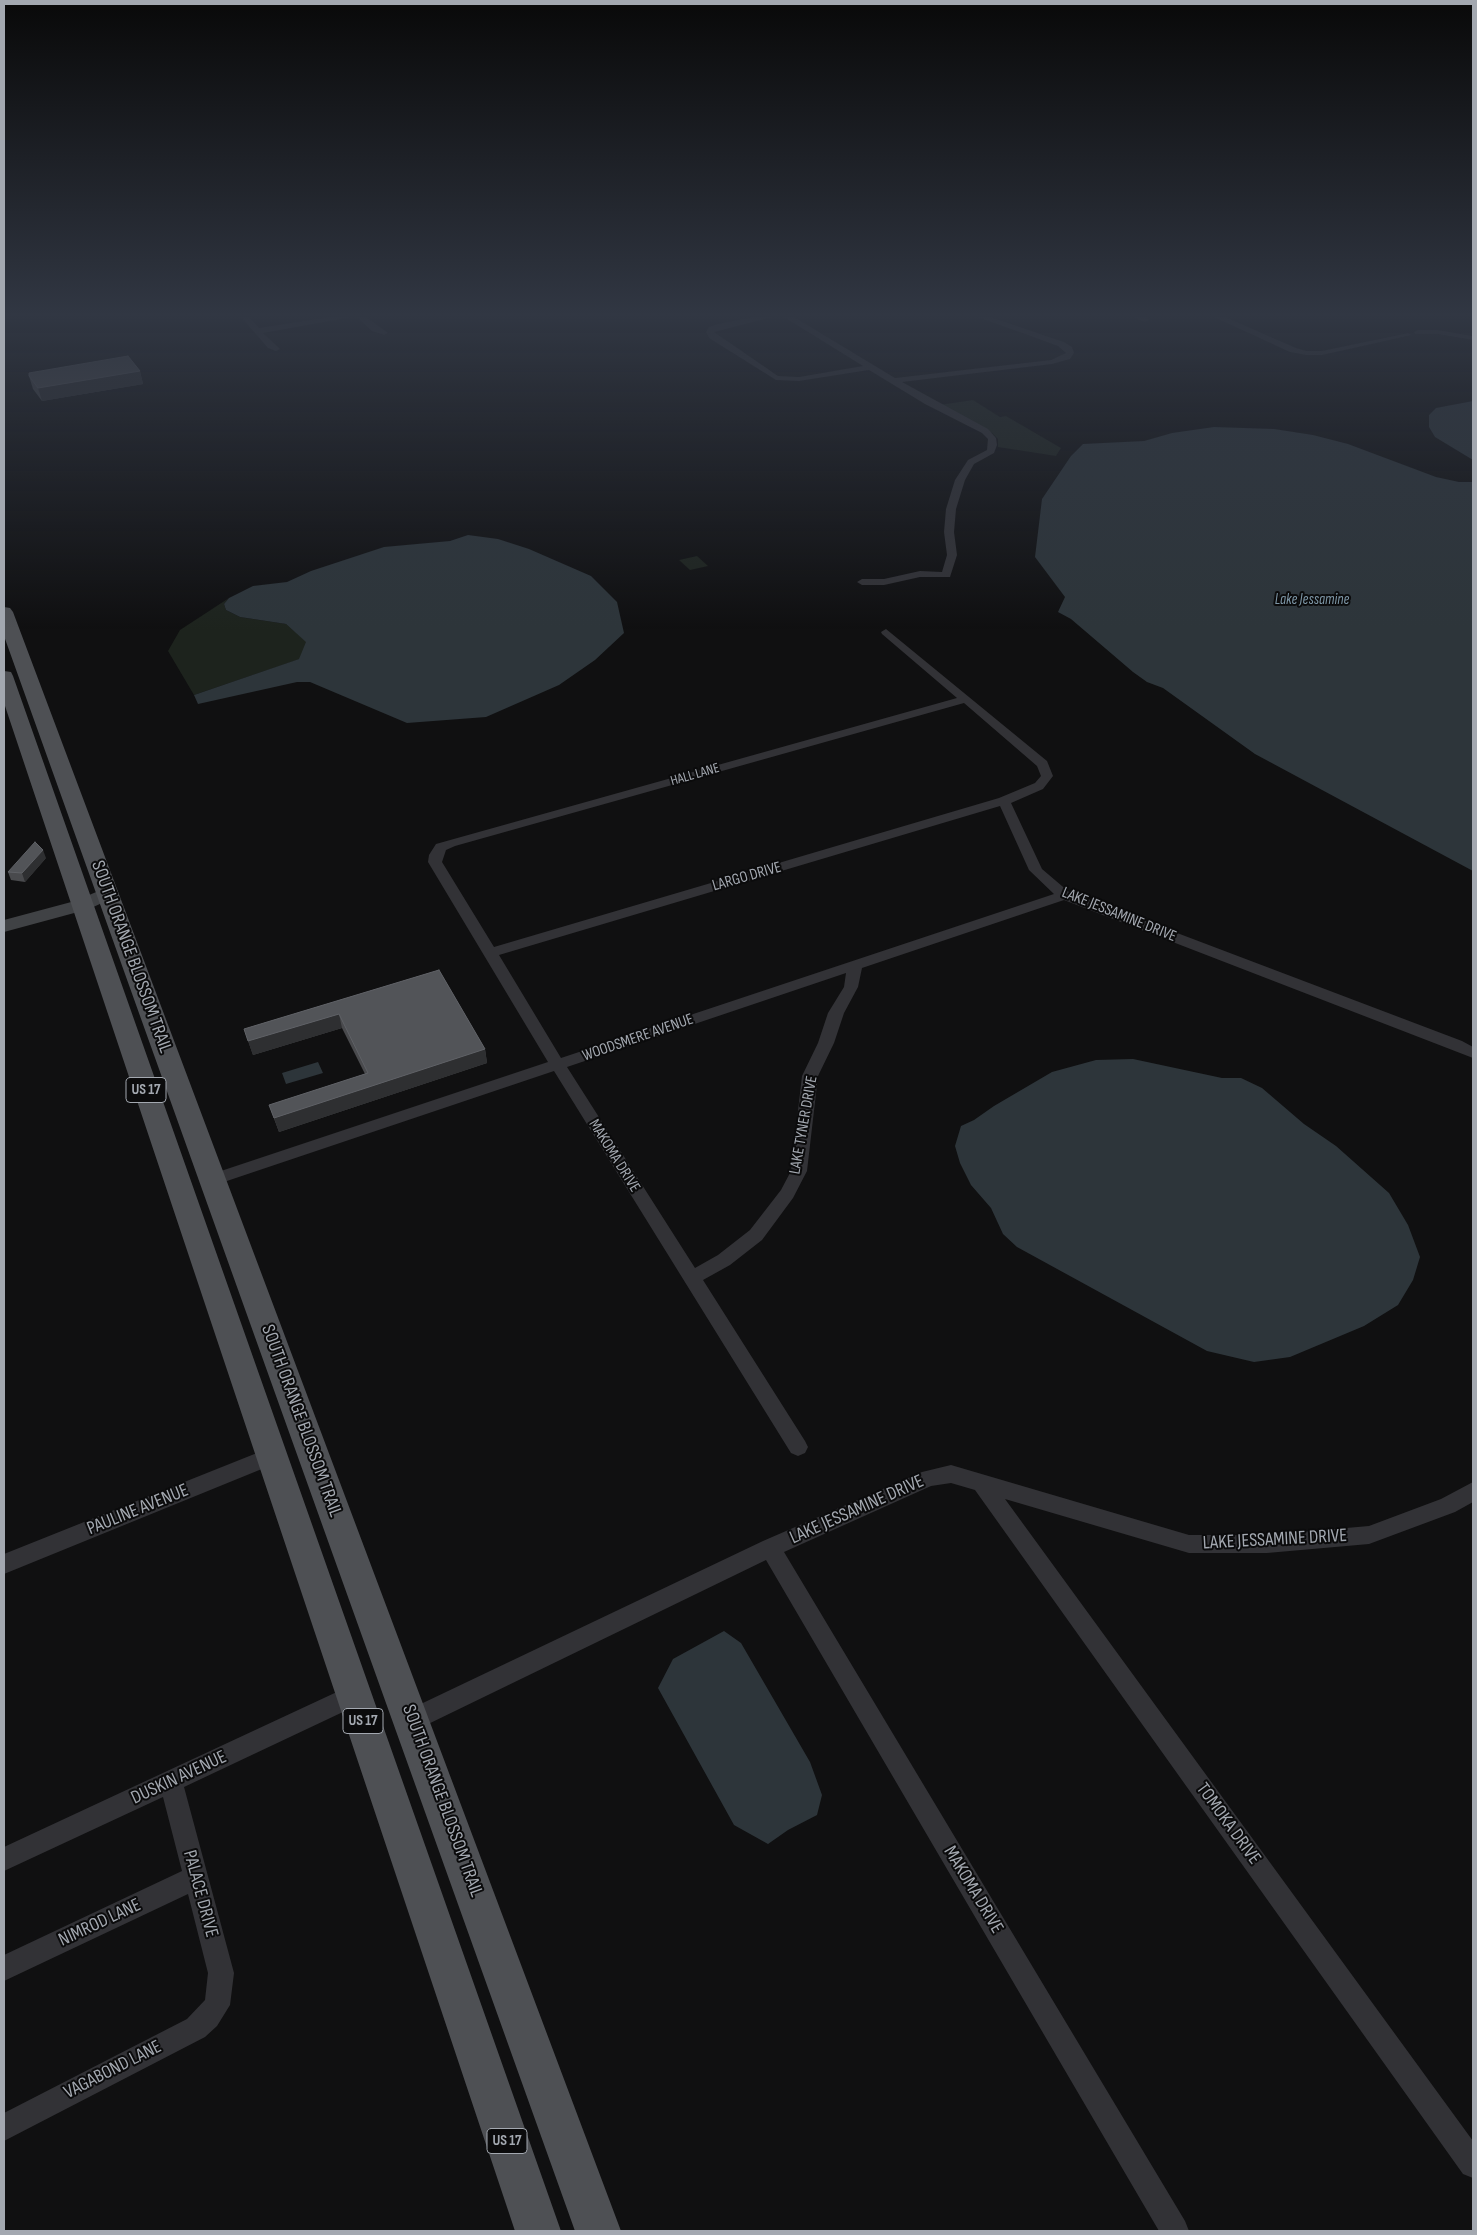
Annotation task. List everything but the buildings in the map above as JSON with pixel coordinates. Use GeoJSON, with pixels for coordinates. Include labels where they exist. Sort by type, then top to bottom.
{"type":"FeatureCollection","features":[{"type":"Feature","properties":{"kind":"main road","name":"SOUTH ORANGE BLOSSOM TRAIL"},"geometry":{"type":"LineString","coordinates":[[4,612],[89,896],[250,1392],[538,2231]]}},
{"type":"Feature","properties":{"kind":"main road","name":"SOUTH ORANGE BLOSSOM TRAIL"},"geometry":{"type":"LineString","coordinates":[[4,676],[89,896],[212,1180],[412,1720],[598,2231]]}},
{"type":"Feature","properties":{"kind":"main road"},"geometry":{"type":"LineString","coordinates":[[4,911],[89,896]]}},
{"type":"Feature","properties":{"kind":"main road"},"geometry":{"type":"LineString","coordinates":[[4,926],[89,896]]}},
{"type":"Feature","properties":{"kind":"main road"},"geometry":{"type":"LineString","coordinates":[[250,1392],[265,1407],[280,1415],[299,1415]]}},
{"type":"Feature","properties":{"kind":"main road"},"geometry":{"type":"LineString","coordinates":[[272,1456],[290,1459],[307,1470],[326,1487]]}},
{"type":"Feature","properties":{"kind":"street"},"geometry":{"type":"LineString","coordinates":[[862,582],[884,582],[920,574],[946,574],[952,555],[949,532],[951,509],[960,480],[970,462],[991,451],[993,445],[992,438],[985,431],[967,421]]}},
{"type":"Feature","properties":{"kind":"street"},"geometry":{"type":"LineString","coordinates":[[886,632],[1043,764],[1048,776],[1039,786],[1004,801]]}},
{"type":"Feature","properties":{"kind":"street","name":"HALL LANE"},"geometry":{"type":"LineString","coordinates":[[435,862],[436,855],[441,847],[450,843],[966,700]]}},
{"type":"Feature","properties":{"kind":"street","name":"LAKE JESSAMINE DRIVE"},"geometry":{"type":"LineString","coordinates":[[1004,801],[1036,870],[1048,883],[1064,895],[1473,1053]]}},
{"type":"Feature","properties":{"kind":"street","name":"LARGO DRIVE"},"geometry":{"type":"LineString","coordinates":[[490,953],[1004,801]]}},
{"type":"Feature","properties":{"kind":"street","name":"MAKOMA DRIVE"},"geometry":{"type":"LineString","coordinates":[[435,862],[558,1065],[798,1447]]}},
{"type":"Feature","properties":{"kind":"street","name":"WOODSMERE AVENUE"},"geometry":{"type":"LineString","coordinates":[[212,1180],[1064,895]]}},
{"type":"Feature","properties":{"kind":"street","name":"LAKE TYNER DRIVE"},"geometry":{"type":"LineString","coordinates":[[691,1278],[724,1260],[756,1235],[788,1194],[799,1171],[810,1076],[826,1043],[836,1013],[851,987],[855,964]]}},
{"type":"Feature","properties":{"kind":"street","name":"PAULINE AVENUE"},"geometry":{"type":"LineString","coordinates":[[4,1564],[272,1456]]}},
{"type":"Feature","properties":{"kind":"street","name":"LAKE JESSAMINE DRIVE"},"geometry":{"type":"LineString","coordinates":[[412,1720],[770,1548],[929,1478],[951,1474],[1189,1544],[1267,1544],[1369,1535],[1448,1506],[1473,1491]]}},
{"type":"Feature","properties":{"kind":"street","name":"TOMOKA DRIVE"},"geometry":{"type":"LineString","coordinates":[[982,1484],[1473,2164]]}},
{"type":"Feature","properties":{"kind":"street","name":"MAKOMA DRIVE"},"geometry":{"type":"LineString","coordinates":[[770,1548],[1175,2231]]}},
{"type":"Feature","properties":{"kind":"street","name":"DUSKIN AVENUE"},"geometry":{"type":"LineString","coordinates":[[4,1859],[172,1782],[354,1695]]}},
{"type":"Feature","properties":{"kind":"street","name":"PALACE DRIVE"},"geometry":{"type":"LineString","coordinates":[[172,1782],[221,1973],[216,2005]]}},
{"type":"Feature","properties":{"kind":"street","name":"NIMROD LANE"},"geometry":{"type":"LineString","coordinates":[[4,1968],[196,1877]]}},
{"type":"Feature","properties":{"kind":"street","name":"VAGABOND LANE"},"geometry":{"type":"LineString","coordinates":[[4,2127],[196,2028],[208,2017],[216,2005]]}},
{"type":"Feature","properties":{"kind":"shaded area"},"geometry":{"type":"Polygon","coordinates":[[[970,421],[1015,421],[1061,448],[1056,456],[998,447],[998,439],[992,433],[970,421]]]}},
{"type":"Feature","properties":{"kind":"shaded area"},"geometry":{"type":"Polygon","coordinates":[[[697,556],[708,566],[690,570],[679,560],[697,556]]]}},
{"type":"Feature","properties":{"kind":"shaded area"},"geometry":{"type":"Polygon","coordinates":[[[229,598],[224,604],[226,610],[240,617],[286,624],[307,642],[300,659],[194,695],[168,651],[180,630],[229,598]]]}},
{"type":"Feature","properties":{"kind":"water"},"geometry":{"type":"Polygon","coordinates":[[[1429,421],[1473,421],[1473,460],[1435,437],[1429,427],[1429,421]]]}},
{"type":"Feature","properties":{"kind":"water","name":"Lake Jessamine"},"geometry":{"type":"Polygon","coordinates":[[[1214,427],[1274,429],[1313,435],[1348,444],[1436,477],[1459,482],[1473,482],[1473,871],[1255,754],[1163,688],[1147,682],[1133,672],[1071,619],[1058,612],[1065,597],[1035,557],[1042,499],[1071,456],[1083,444],[1144,441],[1172,433],[1214,427]]]}},
{"type":"Feature","properties":{"kind":"water"},"geometry":{"type":"Polygon","coordinates":[[[468,535],[498,539],[529,549],[591,576],[617,602],[624,633],[595,660],[559,685],[486,717],[407,723],[310,682],[297,682],[198,704],[194,695],[299,659],[306,642],[286,624],[240,617],[226,610],[224,604],[229,598],[253,586],[287,582],[311,571],[384,547],[450,541],[468,535]]]}},
{"type":"Feature","properties":{"kind":"water"},"geometry":{"type":"Polygon","coordinates":[[[1133,1059],[1222,1078],[1241,1078],[1262,1088],[1304,1124],[1336,1146],[1389,1193],[1408,1225],[1420,1257],[1413,1280],[1398,1305],[1364,1326],[1290,1357],[1254,1362],[1207,1351],[1017,1247],[1003,1234],[991,1208],[971,1185],[960,1163],[955,1146],[961,1126],[1052,1072],[1096,1060],[1133,1059]]]}},
{"type":"Feature","properties":{"kind":"water"},"geometry":{"type":"Polygon","coordinates":[[[318,1062],[323,1073],[286,1084],[282,1073],[318,1062]]]}},
{"type":"Feature","properties":{"kind":"water"},"geometry":{"type":"Polygon","coordinates":[[[724,1631],[741,1643],[810,1762],[822,1795],[817,1815],[788,1830],[768,1844],[734,1825],[658,1688],[673,1659],[724,1631]]]}}]}
